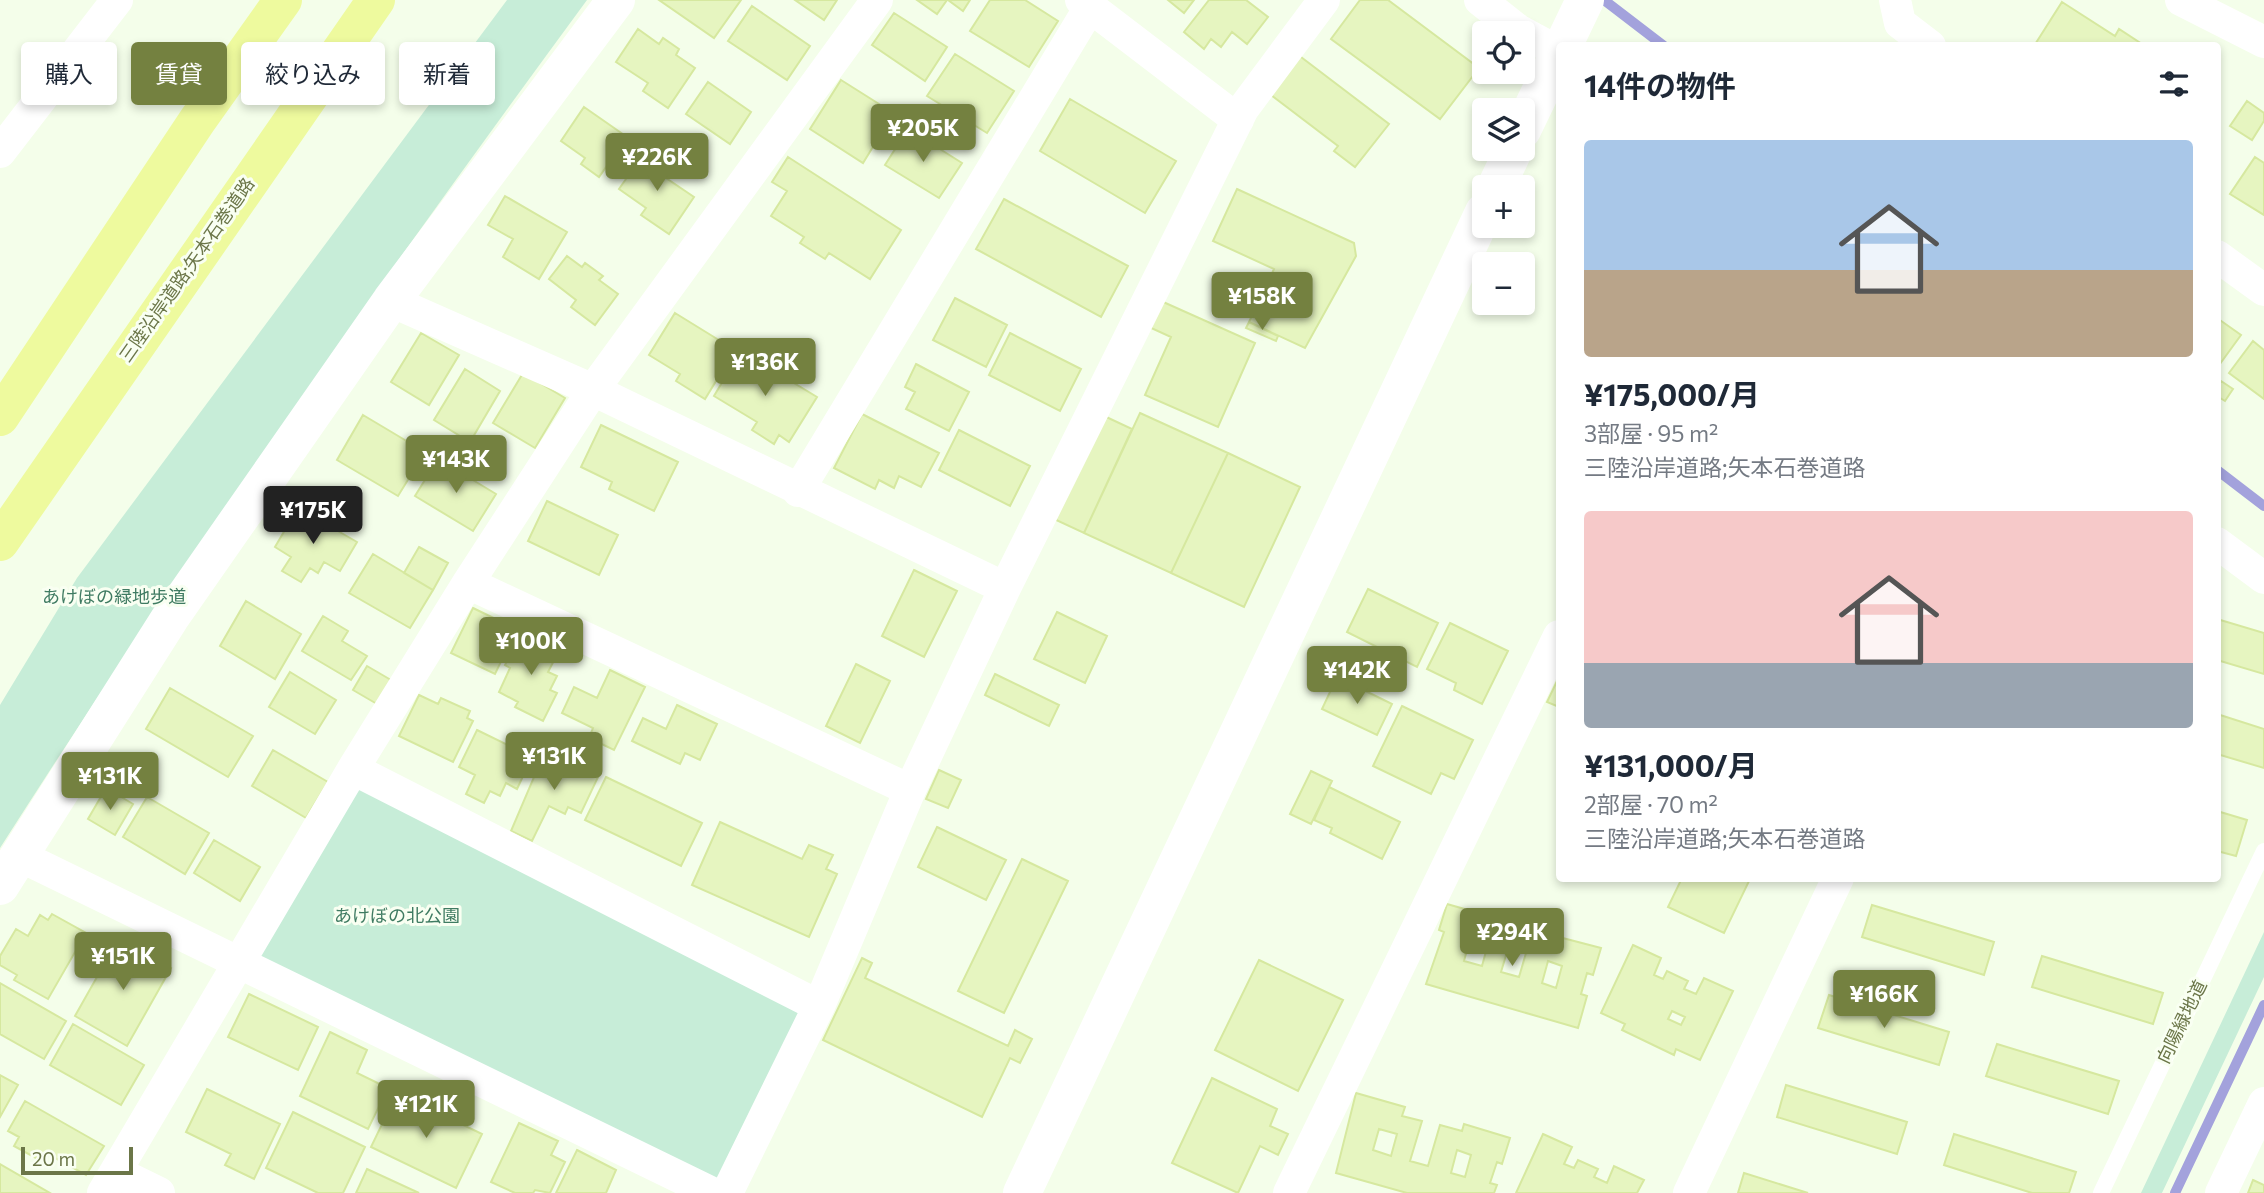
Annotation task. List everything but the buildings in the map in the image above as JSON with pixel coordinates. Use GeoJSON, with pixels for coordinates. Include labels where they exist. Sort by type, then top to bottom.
{"type":"FeatureCollection","features":[{"type":"Feature","properties":{"kind":"highway"},"geometry":{"type":"LineString","coordinates":[[0,417],[197,121],[283,0]]}},
{"type":"Feature","properties":{"kind":"highway","name":"三陸沿岸道路;矢本石巻道路"},"geometry":{"type":"LineString","coordinates":[[0,542],[376,0]]}},
{"type":"Feature","properties":{"kind":"street"},"geometry":{"type":"LineString","coordinates":[[0,152],[117,0]]}},
{"type":"Feature","properties":{"kind":"street"},"geometry":{"type":"LineString","coordinates":[[616,0],[391,301],[170,618],[10,871],[237,962],[712,1193]]}},
{"type":"Feature","properties":{"kind":"street"},"geometry":{"type":"LineString","coordinates":[[159,1193],[109,1182],[353,769],[468,583],[593,390],[877,0]]}},
{"type":"Feature","properties":{"kind":"street"},"geometry":{"type":"LineString","coordinates":[[727,1193],[819,1006],[910,790],[1005,588],[1238,120],[1324,0]]}},
{"type":"Feature","properties":{"kind":"street"},"geometry":{"type":"LineString","coordinates":[[1479,0],[1518,30],[1556,51]]}},
{"type":"Feature","properties":{"kind":"street"},"geometry":{"type":"LineString","coordinates":[[1895,0],[1900,23],[1925,42]]}},
{"type":"Feature","properties":{"kind":"street"},"geometry":{"type":"LineString","coordinates":[[2181,0],[2264,42]]}},
{"type":"Feature","properties":{"kind":"street"},"geometry":{"type":"LineString","coordinates":[[798,491],[1085,4],[1238,120]]}},
{"type":"Feature","properties":{"kind":"street"},"geometry":{"type":"LineString","coordinates":[[1565,42],[1583,5]]}},
{"type":"Feature","properties":{"kind":"street"},"geometry":{"type":"LineString","coordinates":[[1535,103],[1556,59]]}},
{"type":"Feature","properties":{"kind":"street"},"geometry":{"type":"LineString","coordinates":[[1022,1193],[1472,237]]}},
{"type":"Feature","properties":{"kind":"street"},"geometry":{"type":"LineString","coordinates":[[2221,259],[2264,290]]}},
{"type":"Feature","properties":{"kind":"street"},"geometry":{"type":"LineString","coordinates":[[391,301],[593,390],[798,491],[1005,588]]}},
{"type":"Feature","properties":{"kind":"street"},"geometry":{"type":"LineString","coordinates":[[2221,545],[2264,578]]}},
{"type":"Feature","properties":{"kind":"street"},"geometry":{"type":"LineString","coordinates":[[468,583],[910,790]]}},
{"type":"Feature","properties":{"kind":"street"},"geometry":{"type":"LineString","coordinates":[[1289,1193],[1556,642]]}},
{"type":"Feature","properties":{"kind":"street"},"geometry":{"type":"LineString","coordinates":[[353,769],[819,1006]]}},
{"type":"Feature","properties":{"kind":"street"},"geometry":{"type":"LineString","coordinates":[[1689,1193],[1836,882]]}},
{"type":"Feature","properties":{"kind":"street"},"geometry":{"type":"LineString","coordinates":[[2221,1193],[2264,1103]]}},
{"type":"Feature","properties":{"kind":"lane","name":"向陽緑地道"},"geometry":{"type":"LineString","coordinates":[[2101,1193],[2264,851]]}},
{"type":"Feature","properties":{"kind":"green space","name":"あけぼの緑地歩道"},"geometry":{"type":"Polygon","coordinates":[[[507,0],[587,0],[286,419],[141,632],[0,848],[0,705],[77,578],[429,105],[495,105],[495,42],[476,42],[507,0]]]}},
{"type":"Feature","properties":{"kind":"green space","name":"あけぼの北公園"},"geometry":{"type":"Polygon","coordinates":[[[353,769],[819,1006],[727,1193],[237,962],[353,769]]]}},
{"type":"Feature","properties":{"kind":"green space"},"geometry":{"type":"Polygon","coordinates":[[[2264,932],[2264,977],[2162,1193],[2141,1193],[2264,932]]]}},
{"type":"Feature","properties":{"kind":"waterway"},"geometry":{"type":"LineString","coordinates":[[1604,0],[1659,42]]}},
{"type":"Feature","properties":{"kind":"waterway"},"geometry":{"type":"LineString","coordinates":[[2221,473],[2264,506]]}},
{"type":"Feature","properties":{"kind":"waterway"},"geometry":{"type":"LineString","coordinates":[[2175,1193],[2264,1005]]}}]}
